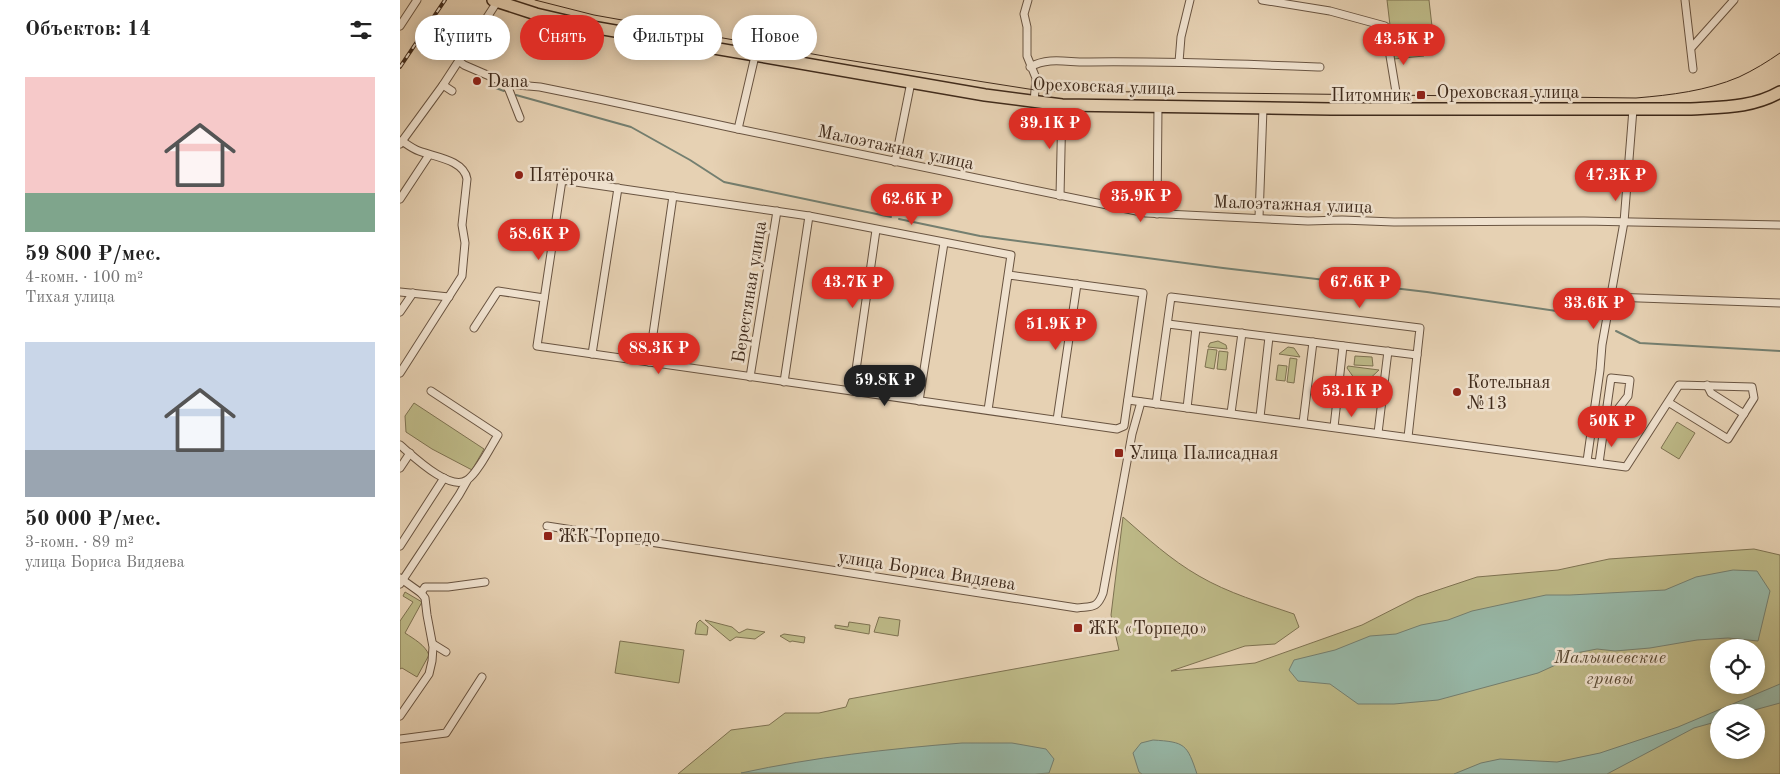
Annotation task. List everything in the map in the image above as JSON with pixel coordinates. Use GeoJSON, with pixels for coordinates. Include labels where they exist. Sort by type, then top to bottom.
{"type":"FeatureCollection","features":[{"type":"Feature","properties":{"kind":"main road","name":"Ореховская улица"},"geometry":{"type":"LineString","coordinates":[[495,1],[566,22],[732,52]]}},
{"type":"Feature","properties":{"kind":"main road","name":"Ореховская улица"},"geometry":{"type":"LineString","coordinates":[[779,60],[1062,105],[1263,108],[1632,109],[1740,106],[1756,103],[1780,92]]}},
{"type":"Feature","properties":{"kind":"street"},"geometry":{"type":"LineString","coordinates":[[400,26],[417,0]]}},
{"type":"Feature","properties":{"kind":"street"},"geometry":{"type":"LineString","coordinates":[[1028,0],[1024,14],[1027,56],[1036,78],[1034,102]]}},
{"type":"Feature","properties":{"kind":"street"},"geometry":{"type":"LineString","coordinates":[[1179,62],[1181,37],[1190,0]]}},
{"type":"Feature","properties":{"kind":"street"},"geometry":{"type":"LineString","coordinates":[[1263,0],[1330,11],[1385,26],[1397,108]]}},
{"type":"Feature","properties":{"kind":"street"},"geometry":{"type":"LineString","coordinates":[[1685,0],[1694,69]]}},
{"type":"Feature","properties":{"kind":"street"},"geometry":{"type":"LineString","coordinates":[[1692,47],[1734,0]]}},
{"type":"Feature","properties":{"kind":"street"},"geometry":{"type":"LineString","coordinates":[[400,374],[459,283],[463,269],[465,243],[462,225],[467,179],[466,172],[461,166],[416,150],[401,142],[459,61],[495,1]]}},
{"type":"Feature","properties":{"kind":"street"},"geometry":{"type":"LineString","coordinates":[[738,129],[754,60]]}},
{"type":"Feature","properties":{"kind":"street"},"geometry":{"type":"LineString","coordinates":[[1030,67],[1049,60],[1320,67]]}},
{"type":"Feature","properties":{"kind":"street"},"geometry":{"type":"LineString","coordinates":[[459,61],[506,85],[520,118]]}},
{"type":"Feature","properties":{"kind":"street"},"geometry":{"type":"LineString","coordinates":[[895,162],[911,82]]}},
{"type":"Feature","properties":{"kind":"street"},"geometry":{"type":"LineString","coordinates":[[443,85],[452,91]]}},
{"type":"Feature","properties":{"kind":"street","name":"Малоэтажная улица"},"geometry":{"type":"LineString","coordinates":[[517,85],[548,88],[1146,213],[1259,217],[1308,221],[1584,221],[1780,225]]}},
{"type":"Feature","properties":{"kind":"street"},"geometry":{"type":"LineString","coordinates":[[1060,196],[1062,105]]}},
{"type":"Feature","properties":{"kind":"street"},"geometry":{"type":"LineString","coordinates":[[1157,214],[1158,107]]}},
{"type":"Feature","properties":{"kind":"street"},"geometry":{"type":"LineString","coordinates":[[1259,217],[1263,108]]}},
{"type":"Feature","properties":{"kind":"street"},"geometry":{"type":"LineString","coordinates":[[1587,461],[1602,345],[1624,222],[1632,109]]}},
{"type":"Feature","properties":{"kind":"street"},"geometry":{"type":"LineString","coordinates":[[400,199],[429,155]]}},
{"type":"Feature","properties":{"kind":"street"},"geometry":{"type":"LineString","coordinates":[[988,410],[1011,255],[809,216],[562,180],[537,346],[1117,429],[1122,428],[1124,426],[1143,294],[1009,274]]}},
{"type":"Feature","properties":{"kind":"street"},"geometry":{"type":"LineString","coordinates":[[592,354],[618,188]]}},
{"type":"Feature","properties":{"kind":"street"},"geometry":{"type":"LineString","coordinates":[[649,362],[674,196]]}},
{"type":"Feature","properties":{"kind":"street","name":"Берестяная улица"},"geometry":{"type":"LineString","coordinates":[[750,377],[777,211]]}},
{"type":"Feature","properties":{"kind":"street"},"geometry":{"type":"LineString","coordinates":[[784,382],[809,216]]}},
{"type":"Feature","properties":{"kind":"street"},"geometry":{"type":"LineString","coordinates":[[852,391],[876,230]]}},
{"type":"Feature","properties":{"kind":"street"},"geometry":{"type":"LineString","coordinates":[[919,401],[944,243]]}},
{"type":"Feature","properties":{"kind":"street"},"geometry":{"type":"LineString","coordinates":[[1056,420],[1077,284]]}},
{"type":"Feature","properties":{"kind":"street"},"geometry":{"type":"LineString","coordinates":[[400,292],[449,297]]}},
{"type":"Feature","properties":{"kind":"street"},"geometry":{"type":"LineString","coordinates":[[474,328],[498,292],[544,298]]}},
{"type":"Feature","properties":{"kind":"street"},"geometry":{"type":"LineString","coordinates":[[400,312],[412,293]]}},
{"type":"Feature","properties":{"kind":"street"},"geometry":{"type":"LineString","coordinates":[[1156,404],[1172,297],[1420,328],[1408,437]]}},
{"type":"Feature","properties":{"kind":"street"},"geometry":{"type":"LineString","coordinates":[[1612,297],[1780,303]]}},
{"type":"Feature","properties":{"kind":"street"},"geometry":{"type":"LineString","coordinates":[[1168,324],[1417,355]]}},
{"type":"Feature","properties":{"kind":"street"},"geometry":{"type":"LineString","coordinates":[[1187,408],[1196,328]]}},
{"type":"Feature","properties":{"kind":"street"},"geometry":{"type":"LineString","coordinates":[[1231,413],[1242,333]]}},
{"type":"Feature","properties":{"kind":"street"},"geometry":{"type":"LineString","coordinates":[[1260,417],[1270,337]]}},
{"type":"Feature","properties":{"kind":"street"},"geometry":{"type":"LineString","coordinates":[[1303,423],[1313,342]]}},
{"type":"Feature","properties":{"kind":"street"},"geometry":{"type":"LineString","coordinates":[[1334,427],[1343,346]]}},
{"type":"Feature","properties":{"kind":"street"},"geometry":{"type":"LineString","coordinates":[[1378,433],[1388,351]]}},
{"type":"Feature","properties":{"kind":"street"},"geometry":{"type":"LineString","coordinates":[[1599,463],[1604,427],[1611,378],[1630,380],[1628,396],[1604,427]]}},
{"type":"Feature","properties":{"kind":"street"},"geometry":{"type":"LineString","coordinates":[[1128,400],[1626,467],[1668,402],[1679,385],[1752,387],[1754,398],[1728,439],[1668,402]]}},
{"type":"Feature","properties":{"kind":"street"},"geometry":{"type":"LineString","coordinates":[[1707,385],[1711,393],[1744,414]]}},
{"type":"Feature","properties":{"kind":"street"},"geometry":{"type":"LineString","coordinates":[[400,716],[429,674],[433,644],[425,598],[421,593],[401,581],[498,435],[431,391]]}},
{"type":"Feature","properties":{"kind":"street","name":"улица Бориса Видяева"},"geometry":{"type":"LineString","coordinates":[[547,526],[1076,608],[1095,606],[1103,593],[1132,434],[1141,402]]}},
{"type":"Feature","properties":{"kind":"street"},"geometry":{"type":"LineString","coordinates":[[400,445],[444,478],[458,483],[467,481]]}},
{"type":"Feature","properties":{"kind":"street"},"geometry":{"type":"LineString","coordinates":[[400,468],[410,453]]}},
{"type":"Feature","properties":{"kind":"street"},"geometry":{"type":"LineString","coordinates":[[400,546],[444,478]]}},
{"type":"Feature","properties":{"kind":"street"},"geometry":{"type":"LineString","coordinates":[[421,593],[425,586],[448,587],[485,582]]}},
{"type":"Feature","properties":{"kind":"street"},"geometry":{"type":"LineString","coordinates":[[433,644],[446,652]]}},
{"type":"Feature","properties":{"kind":"street"},"geometry":{"type":"LineString","coordinates":[[400,739],[446,733],[482,677]]}},
{"type":"Feature","properties":{"kind":"green space"},"geometry":{"type":"Polygon","coordinates":[[[1387,0],[1429,0],[1434,44],[1424,56],[1394,59],[1387,0]]]}},
{"type":"Feature","properties":{"kind":"green space"},"geometry":{"type":"Polygon","coordinates":[[[1218,341],[1226,345],[1227,349],[1208,347],[1210,343],[1218,341]]]}},
{"type":"Feature","properties":{"kind":"green space"},"geometry":{"type":"Polygon","coordinates":[[[1288,347],[1294,348],[1300,357],[1279,354],[1288,347]]]}},
{"type":"Feature","properties":{"kind":"green space"},"geometry":{"type":"Polygon","coordinates":[[[1208,349],[1217,350],[1214,369],[1205,367],[1208,349]]]}},
{"type":"Feature","properties":{"kind":"green space"},"geometry":{"type":"Polygon","coordinates":[[[1219,351],[1228,352],[1226,370],[1217,369],[1219,351]]]}},
{"type":"Feature","properties":{"kind":"green space"},"geometry":{"type":"Polygon","coordinates":[[[1355,356],[1372,357],[1373,366],[1354,365],[1355,356]]]}},
{"type":"Feature","properties":{"kind":"green space"},"geometry":{"type":"Polygon","coordinates":[[[1290,358],[1297,359],[1294,383],[1287,382],[1290,358]]]}},
{"type":"Feature","properties":{"kind":"green space"},"geometry":{"type":"Polygon","coordinates":[[[1278,365],[1287,366],[1285,381],[1276,380],[1278,365]]]}},
{"type":"Feature","properties":{"kind":"green space"},"geometry":{"type":"Polygon","coordinates":[[[1348,366],[1379,370],[1363,385],[1359,385],[1347,368],[1348,366]]]}},
{"type":"Feature","properties":{"kind":"green space"},"geometry":{"type":"Polygon","coordinates":[[[414,403],[484,449],[472,470],[432,449],[406,432],[405,416],[414,403]]]}},
{"type":"Feature","properties":{"kind":"green space"},"geometry":{"type":"Polygon","coordinates":[[[1677,422],[1695,433],[1679,459],[1661,448],[1677,422]]]}},
{"type":"Feature","properties":{"kind":"green space","name":"Малышевские гривы"},"geometry":{"type":"Polygon","coordinates":[[[1123,517],[1189,570],[1233,593],[1294,614],[1299,627],[1275,644],[1245,646],[1171,671],[1255,663],[1362,625],[1417,597],[1477,577],[1558,570],[1609,559],[1754,549],[1780,555],[1780,774],[678,774],[731,730],[769,725],[785,713],[819,713],[846,707],[849,699],[1119,650],[1111,615],[1123,517]]]}},
{"type":"Feature","properties":{"kind":"green space"},"geometry":{"type":"Polygon","coordinates":[[[405,592],[422,602],[405,633],[422,645],[429,655],[417,677],[402,668],[400,669],[400,621],[413,602],[403,596],[405,592]]]}},
{"type":"Feature","properties":{"kind":"green space"},"geometry":{"type":"Polygon","coordinates":[[[879,617],[900,620],[898,636],[874,632],[879,617]]]}},
{"type":"Feature","properties":{"kind":"green space"},"geometry":{"type":"Polygon","coordinates":[[[700,620],[708,627],[707,635],[695,634],[697,623],[700,620]]]}},
{"type":"Feature","properties":{"kind":"green space"},"geometry":{"type":"Polygon","coordinates":[[[705,620],[732,627],[739,633],[747,629],[765,632],[755,639],[736,637],[730,641],[705,620]]]}},
{"type":"Feature","properties":{"kind":"green space"},"geometry":{"type":"Polygon","coordinates":[[[849,622],[870,625],[869,634],[835,628],[835,625],[848,627],[849,622]]]}},
{"type":"Feature","properties":{"kind":"green space"},"geometry":{"type":"Polygon","coordinates":[[[784,634],[805,637],[804,643],[790,642],[780,636],[784,634]]]}},
{"type":"Feature","properties":{"kind":"green space"},"geometry":{"type":"Polygon","coordinates":[[[620,641],[684,650],[679,683],[615,673],[620,641]]]}},
{"type":"Feature","properties":{"kind":"shaded area"},"geometry":{"type":"Polygon","coordinates":[[[1733,570],[1757,571],[1770,591],[1758,639],[1697,640],[1650,648],[1615,651],[1597,649],[1576,653],[1538,673],[1438,700],[1394,704],[1358,704],[1330,684],[1298,681],[1289,670],[1294,660],[1335,650],[1370,636],[1396,634],[1421,625],[1448,620],[1472,611],[1546,595],[1665,590],[1696,577],[1733,570]]]}},
{"type":"Feature","properties":{"kind":"shaded area"},"geometry":{"type":"Polygon","coordinates":[[[1780,684],[1780,703],[1765,707],[1765,704],[1733,704],[1756,694],[1765,694],[1765,690],[1780,684]]]}},
{"type":"Feature","properties":{"kind":"shaded area"},"geometry":{"type":"Polygon","coordinates":[[[1710,714],[1710,724],[1694,728],[1607,774],[1454,774],[1481,763],[1500,759],[1557,762],[1600,753],[1678,727],[1710,714]]]}},
{"type":"Feature","properties":{"kind":"shaded area"},"geometry":{"type":"Polygon","coordinates":[[[1153,740],[1172,742],[1183,746],[1190,756],[1197,774],[1142,774],[1139,772],[1133,753],[1141,743],[1153,740]]]}},
{"type":"Feature","properties":{"kind":"shaded area"},"geometry":{"type":"Polygon","coordinates":[[[962,743],[1012,743],[1046,749],[1054,759],[1049,773],[1035,774],[741,773],[851,754],[962,743]]]}},
{"type":"Feature","properties":{"kind":"waterway"},"geometry":{"type":"LineString","coordinates":[[493,87],[504,91]]}},
{"type":"Feature","properties":{"kind":"waterway"},"geometry":{"type":"LineString","coordinates":[[516,95],[631,127],[690,160],[724,182],[891,217]]}},
{"type":"Feature","properties":{"kind":"waterway"},"geometry":{"type":"LineString","coordinates":[[899,219],[980,236],[1223,268],[1427,292],[1577,314],[1597,322]]}},
{"type":"Feature","properties":{"kind":"waterway"},"geometry":{"type":"LineString","coordinates":[[1616,331],[1640,343],[1780,351]]}},
{"type":"Feature","properties":{"kind":"tram line"},"geometry":{"type":"LineString","coordinates":[[535,0],[594,15],[835,58],[1035,90],[1058,91],[1636,98],[1675,94],[1727,82],[1760,66],[1780,53]]}},
{"type":"Feature","properties":{"kind":"railway"},"geometry":{"type":"LineString","coordinates":[[400,67],[445,0]]}},
{"type":"Feature","properties":{"kind":"place","name":"Dana"},"geometry":{"type":"Point","coordinates":[477,81]}},
{"type":"Feature","properties":{"kind":"place","name":"Питомник"},"geometry":{"type":"Point","coordinates":[1421,95]}},
{"type":"Feature","properties":{"kind":"place","name":"Пятёрочка"},"geometry":{"type":"Point","coordinates":[519,175]}},
{"type":"Feature","properties":{"kind":"place","name":"Котельная №13"},"geometry":{"type":"Point","coordinates":[1457,392]}},
{"type":"Feature","properties":{"kind":"place","name":"Улица Палисадная"},"geometry":{"type":"Point","coordinates":[1119,453]}},
{"type":"Feature","properties":{"kind":"place","name":"ЖК Торпедо"},"geometry":{"type":"Point","coordinates":[548,536]}},
{"type":"Feature","properties":{"kind":"place","name":"ЖК «Торпедо»"},"geometry":{"type":"Point","coordinates":[1078,628]}}]}
